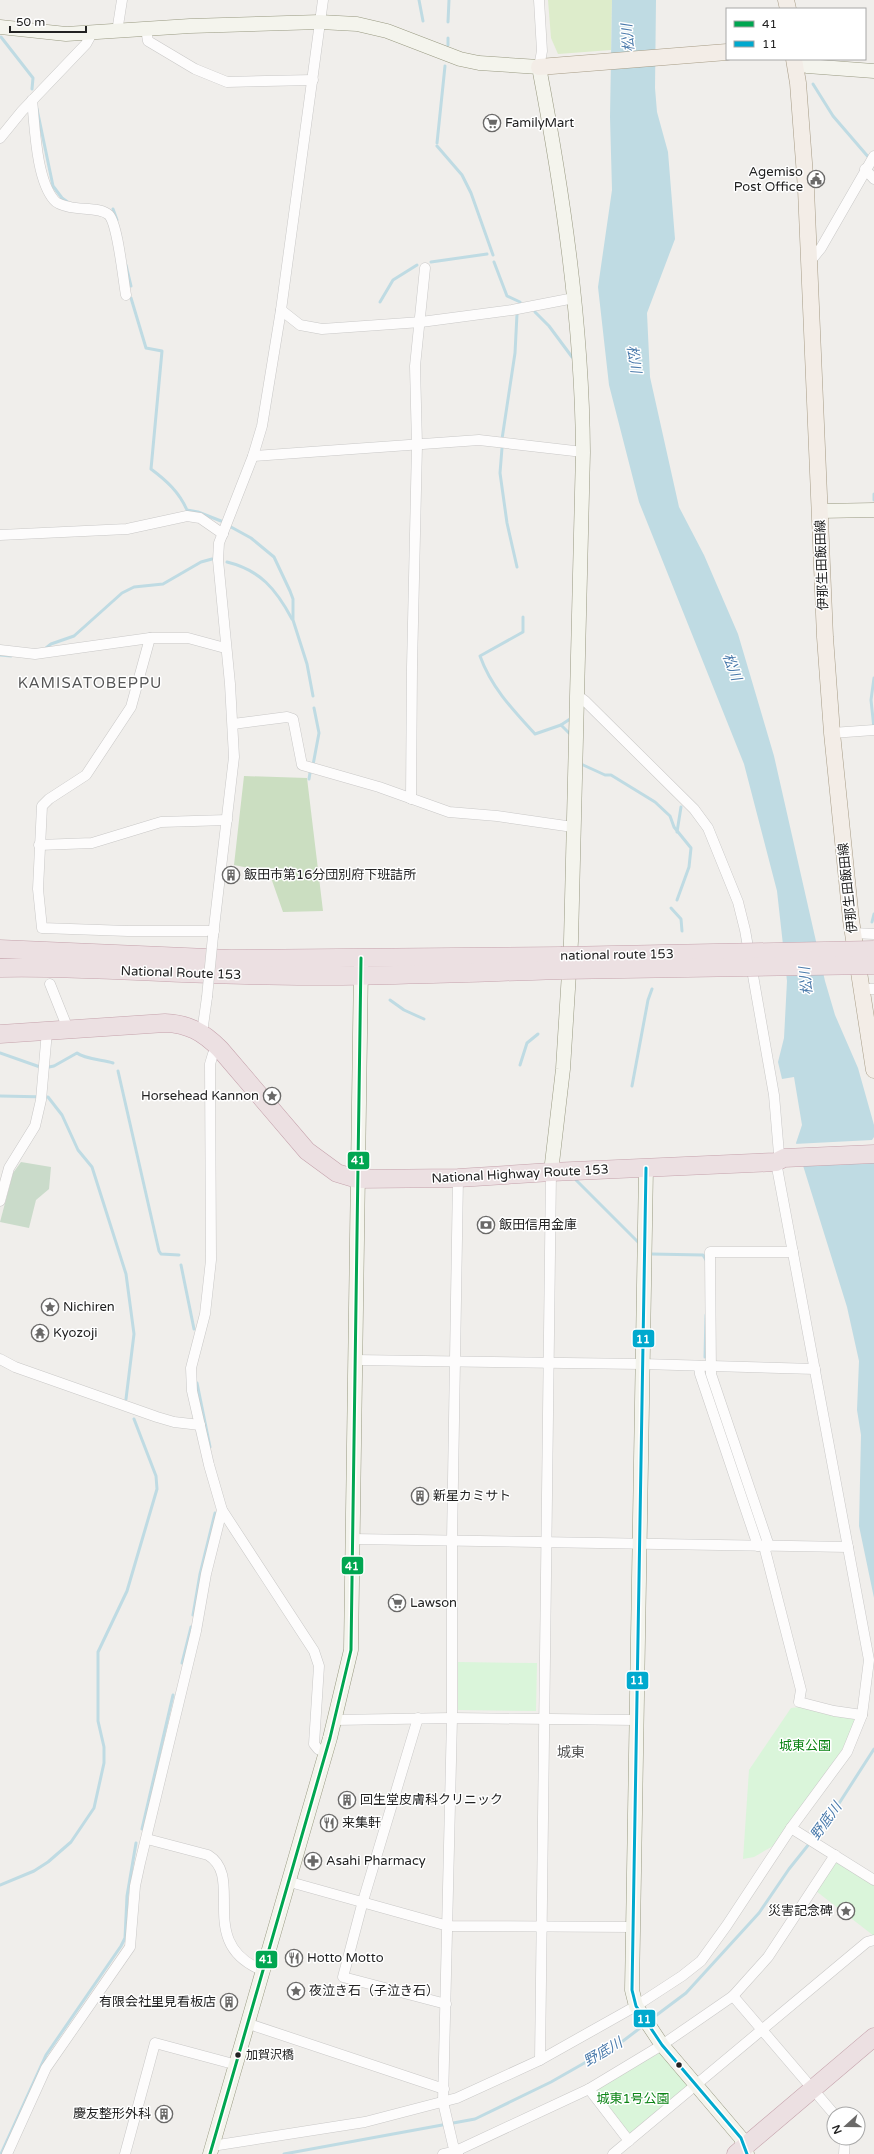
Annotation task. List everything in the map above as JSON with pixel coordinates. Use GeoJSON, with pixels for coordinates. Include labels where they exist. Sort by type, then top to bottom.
{"type":"FeatureCollection","features":[{"type":"Feature","properties":{"kind":"highway","name":"National Route 153"},"geometry":{"type":"LineString","coordinates":[[0,949],[231,959],[361,958]]}},
{"type":"Feature","properties":{"kind":"highway","name":"national route 153"},"geometry":{"type":"LineString","coordinates":[[361,976],[561,963],[874,950]]}},
{"type":"Feature","properties":{"kind":"highway","name":"national route 153"},"geometry":{"type":"LineString","coordinates":[[361,958],[561,963],[874,965]]}},
{"type":"Feature","properties":{"kind":"highway","name":"National Route 153"},"geometry":{"type":"LineString","coordinates":[[0,968],[49,966],[148,973],[361,976]]}},
{"type":"Feature","properties":{"kind":"highway"},"geometry":{"type":"LineString","coordinates":[[0,1034],[165,1023],[179,1024],[202,1033]]}},
{"type":"Feature","properties":{"kind":"highway","name":"National Highway Route 153"},"geometry":{"type":"LineString","coordinates":[[202,1033],[220,1049],[307,1151],[337,1173],[357,1179],[458,1178],[874,1154]]}},
{"type":"Feature","properties":{"kind":"highway"},"geometry":{"type":"LineString","coordinates":[[742,2152],[874,2037]]}},
{"type":"Feature","properties":{"kind":"main road"},"geometry":{"type":"LineString","coordinates":[[539,67],[726,52]]}},
{"type":"Feature","properties":{"kind":"main road","name":"伊那生田飯田線"},"geometry":{"type":"LineString","coordinates":[[794,60],[798,83],[806,189],[825,637],[832,733],[853,933],[867,989],[874,1070]]}},
{"type":"Feature","properties":{"kind":"street"},"geometry":{"type":"LineString","coordinates":[[117,32],[122,0]]}},
{"type":"Feature","properties":{"kind":"street"},"geometry":{"type":"LineString","coordinates":[[202,1033],[234,757],[233,724],[218,560],[219,543],[253,456],[262,426],[281,310],[324,0]]}},
{"type":"Feature","properties":{"kind":"street"},"geometry":{"type":"LineString","coordinates":[[539,0],[542,51],[539,67],[563,207],[574,298],[582,393],[583,452],[570,960],[563,1068],[551,1172],[540,2060]]}},
{"type":"Feature","properties":{"kind":"street"},"geometry":{"type":"LineString","coordinates":[[0,27],[66,34],[146,29],[320,22],[357,24],[387,31],[460,59],[479,64],[539,67]]}},
{"type":"Feature","properties":{"kind":"street"},"geometry":{"type":"LineString","coordinates":[[146,29],[148,41],[195,70],[227,82],[313,80]]}},
{"type":"Feature","properties":{"kind":"street"},"geometry":{"type":"LineString","coordinates":[[0,138],[32,100],[86,44],[92,33]]}},
{"type":"Feature","properties":{"kind":"street"},"geometry":{"type":"LineString","coordinates":[[798,60],[807,66],[874,71]]}},
{"type":"Feature","properties":{"kind":"street"},"geometry":{"type":"LineString","coordinates":[[32,100],[39,159],[48,191],[54,202],[80,210],[100,211],[108,215],[115,226],[126,295]]}},
{"type":"Feature","properties":{"kind":"street"},"geometry":{"type":"LineString","coordinates":[[808,264],[821,248],[866,167],[874,156]]}},
{"type":"Feature","properties":{"kind":"street"},"geometry":{"type":"LineString","coordinates":[[866,167],[874,179]]}},
{"type":"Feature","properties":{"kind":"street"},"geometry":{"type":"LineString","coordinates":[[411,799],[412,667],[417,445],[415,366],[421,322],[425,268]]}},
{"type":"Feature","properties":{"kind":"street"},"geometry":{"type":"LineString","coordinates":[[281,310],[300,325],[322,329],[421,322],[540,306],[574,298]]}},
{"type":"Feature","properties":{"kind":"street"},"geometry":{"type":"LineString","coordinates":[[253,456],[479,440],[583,452]]}},
{"type":"Feature","properties":{"kind":"street"},"geometry":{"type":"LineString","coordinates":[[820,511],[874,510]]}},
{"type":"Feature","properties":{"kind":"street"},"geometry":{"type":"LineString","coordinates":[[0,535],[127,529],[187,516],[200,518],[223,534]]}},
{"type":"Feature","properties":{"kind":"street"},"geometry":{"type":"LineString","coordinates":[[0,650],[36,654],[150,638],[188,638],[225,648]]}},
{"type":"Feature","properties":{"kind":"street"},"geometry":{"type":"LineString","coordinates":[[150,638],[131,707],[86,775],[42,806],[38,889],[42,928],[213,933]]}},
{"type":"Feature","properties":{"kind":"street"},"geometry":{"type":"LineString","coordinates":[[361,958],[357,1179],[354,1539],[351,1650],[326,1753],[212,2150],[444,2106],[456,2098],[540,2060],[638,2008],[701,1961],[741,1905],[791,1828],[847,1752],[862,1715],[869,1660],[793,1252],[779,1154],[774,1095],[747,940],[738,902],[708,828],[694,809],[577,695]]}},
{"type":"Feature","properties":{"kind":"street"},"geometry":{"type":"LineString","coordinates":[[233,724],[287,717],[293,719],[302,765],[351,778],[449,812],[497,816],[573,827]]}},
{"type":"Feature","properties":{"kind":"street"},"geometry":{"type":"LineString","coordinates":[[832,733],[873,730]]}},
{"type":"Feature","properties":{"kind":"street"},"geometry":{"type":"LineString","coordinates":[[39,845],[92,843],[161,822],[227,820]]}},
{"type":"Feature","properties":{"kind":"street"},"geometry":{"type":"LineString","coordinates":[[853,933],[874,934]]}},
{"type":"Feature","properties":{"kind":"street"},"geometry":{"type":"LineString","coordinates":[[50,984],[68,1029]]}},
{"type":"Feature","properties":{"kind":"street"},"geometry":{"type":"LineString","coordinates":[[0,1201],[9,1168],[28,1135],[35,1126],[42,1096],[47,1031]]}},
{"type":"Feature","properties":{"kind":"street"},"geometry":{"type":"LineString","coordinates":[[220,1049],[213,1054],[210,1064],[211,1260],[208,1297],[205,1314],[193,1353],[190,1379],[209,1464],[222,1510],[314,1651],[319,1666],[314,1744],[318,1749],[326,1753]]}},
{"type":"Feature","properties":{"kind":"street"},"geometry":{"type":"LineString","coordinates":[[646,1168],[632,1990],[638,2008],[659,2041],[741,2138],[742,2152]]}},
{"type":"Feature","properties":{"kind":"street"},"geometry":{"type":"LineString","coordinates":[[456,2150],[444,2106],[444,2089],[452,1718],[452,1541],[458,1178]]}},
{"type":"Feature","properties":{"kind":"street"},"geometry":{"type":"LineString","coordinates":[[793,1252],[710,1252],[711,1374],[763,1546],[801,1690],[799,1702],[834,1711],[862,1715]]}},
{"type":"Feature","properties":{"kind":"street"},"geometry":{"type":"LineString","coordinates":[[0,1360],[15,1367],[157,1417],[174,1422],[200,1424]]}},
{"type":"Feature","properties":{"kind":"street"},"geometry":{"type":"LineString","coordinates":[[355,1360],[548,1364],[642,1364],[815,1369]]}},
{"type":"Feature","properties":{"kind":"street"},"geometry":{"type":"LineString","coordinates":[[699,1366],[700,1374],[763,1546]]}},
{"type":"Feature","properties":{"kind":"street"},"geometry":{"type":"LineString","coordinates":[[7,2154],[46,2068],[130,1947],[135,1886],[196,1631],[206,1574],[222,1510]]}},
{"type":"Feature","properties":{"kind":"street"},"geometry":{"type":"LineString","coordinates":[[354,1539],[639,1545],[848,1547]]}},
{"type":"Feature","properties":{"kind":"street"},"geometry":{"type":"LineString","coordinates":[[335,1720],[418,1718],[636,1720]]}},
{"type":"Feature","properties":{"kind":"street"},"geometry":{"type":"LineString","coordinates":[[418,1718],[363,1901],[343,1977],[446,2004]]}},
{"type":"Feature","properties":{"kind":"street"},"geometry":{"type":"LineString","coordinates":[[791,1828],[874,1880]]}},
{"type":"Feature","properties":{"kind":"street"},"geometry":{"type":"LineString","coordinates":[[147,1839],[208,1855],[215,1859],[220,1865],[227,1938],[232,1948],[245,1963],[264,1971]]}},
{"type":"Feature","properties":{"kind":"street"},"geometry":{"type":"LineString","coordinates":[[444,2154],[456,2150],[589,2089],[659,2041],[733,1996],[768,1957],[832,1853]]}},
{"type":"Feature","properties":{"kind":"street"},"geometry":{"type":"LineString","coordinates":[[290,1882],[363,1901],[448,1926],[633,1927]]}},
{"type":"Feature","properties":{"kind":"street"},"geometry":{"type":"LineString","coordinates":[[613,2154],[697,2086],[867,1942],[874,1940]]}},
{"type":"Feature","properties":{"kind":"street"},"geometry":{"type":"LineString","coordinates":[[733,1996],[827,2106]]}},
{"type":"Feature","properties":{"kind":"street"},"geometry":{"type":"LineString","coordinates":[[249,2024],[444,2089]]}},
{"type":"Feature","properties":{"kind":"street"},"geometry":{"type":"LineString","coordinates":[[125,2154],[155,2043],[237,2065]]}},
{"type":"Feature","properties":{"kind":"street"},"geometry":{"type":"LineString","coordinates":[[589,2089],[629,2140]]}},
{"type":"Feature","properties":{"kind":"green space"},"geometry":{"type":"Polygon","coordinates":[[[548,0],[612,0],[611,50],[558,54],[551,38],[548,0]]]}},
{"type":"Feature","properties":{"kind":"green space"},"geometry":{"type":"Polygon","coordinates":[[[244,776],[307,778],[323,911],[283,912],[269,872],[234,865],[244,776]]]}},
{"type":"Feature","properties":{"kind":"green space"},"geometry":{"type":"Polygon","coordinates":[[[21,1162],[51,1167],[49,1189],[36,1200],[29,1228],[0,1222],[13,1173],[21,1162]]]}},
{"type":"Feature","properties":{"kind":"green space"},"geometry":{"type":"Polygon","coordinates":[[[458,1662],[537,1663],[536,1711],[458,1710],[458,1662]]]}},
{"type":"Feature","properties":{"kind":"green space","name":"城東公園"},"geometry":{"type":"Polygon","coordinates":[[[800,1707],[853,1718],[855,1722],[842,1750],[773,1846],[754,1857],[743,1859],[749,1770],[791,1708],[800,1707]]]}},
{"type":"Feature","properties":{"kind":"green space"},"geometry":{"type":"Polygon","coordinates":[[[839,1862],[874,1885],[874,1936],[816,1891],[834,1863],[839,1862]]]}},
{"type":"Feature","properties":{"kind":"green space","name":"城東1号公園"},"geometry":{"type":"Polygon","coordinates":[[[661,2052],[688,2086],[629,2134],[596,2095],[597,2088],[661,2052]]]}},
{"type":"Feature","properties":{"kind":"water","name":"松川"},"geometry":{"type":"Polygon","coordinates":[[[612,0],[656,0],[655,88],[657,112],[668,152],[675,239],[647,313],[650,377],[679,507],[704,555],[738,634],[774,756],[825,981],[835,1015],[858,1068],[874,1125],[874,1598],[859,1526],[861,1435],[857,1410],[859,1361],[847,1307],[796,1143],[802,1125],[794,1077],[782,1079],[778,1062],[784,1038],[787,981],[777,891],[744,764],[639,502],[609,385],[598,287],[612,190],[610,117],[612,0]]]}},
{"type":"Feature","properties":{"kind":"pier"},"geometry":{"type":"Polygon","coordinates":[[[874,1137],[874,1160],[799,1165],[794,1144],[872,1140],[874,1137]]]}},
{"type":"Feature","properties":{"kind":"waterway"},"geometry":{"type":"LineString","coordinates":[[419,0],[423,21]]}},
{"type":"Feature","properties":{"kind":"waterway"},"geometry":{"type":"LineString","coordinates":[[448,22],[449,0]]}},
{"type":"Feature","properties":{"kind":"waterway"},"geometry":{"type":"LineString","coordinates":[[1,37],[33,78],[32,89]]}},
{"type":"Feature","properties":{"kind":"waterway"},"geometry":{"type":"LineString","coordinates":[[448,38],[448,45]]}},
{"type":"Feature","properties":{"kind":"waterway"},"geometry":{"type":"LineString","coordinates":[[437,143],[445,66]]}},
{"type":"Feature","properties":{"kind":"waterway"},"geometry":{"type":"LineString","coordinates":[[813,84],[833,116],[870,159]]}},
{"type":"Feature","properties":{"kind":"waterway"},"geometry":{"type":"LineString","coordinates":[[37,109],[53,186],[62,198],[69,203]]}},
{"type":"Feature","properties":{"kind":"waterway"},"geometry":{"type":"LineString","coordinates":[[437,146],[462,175],[471,193],[493,255]]}},
{"type":"Feature","properties":{"kind":"waterway"},"geometry":{"type":"LineString","coordinates":[[113,209],[117,220]]}},
{"type":"Feature","properties":{"kind":"waterway"},"geometry":{"type":"LineString","coordinates":[[431,262],[487,254]]}},
{"type":"Feature","properties":{"kind":"waterway"},"geometry":{"type":"LineString","coordinates":[[494,262],[507,296],[520,302]]}},
{"type":"Feature","properties":{"kind":"waterway"},"geometry":{"type":"LineString","coordinates":[[126,265],[131,286]]}},
{"type":"Feature","properties":{"kind":"waterway"},"geometry":{"type":"LineString","coordinates":[[380,302],[393,280],[417,265]]}},
{"type":"Feature","properties":{"kind":"waterway"},"geometry":{"type":"LineString","coordinates":[[131,298],[146,348],[162,351],[151,469],[172,487],[187,510],[198,512],[221,521]]}},
{"type":"Feature","properties":{"kind":"waterway"},"geometry":{"type":"LineString","coordinates":[[535,312],[549,326],[572,357]]}},
{"type":"Feature","properties":{"kind":"waterway"},"geometry":{"type":"LineString","coordinates":[[502,439],[515,353],[517,314]]}},
{"type":"Feature","properties":{"kind":"waterway"},"geometry":{"type":"LineString","coordinates":[[502,448],[500,473],[507,523],[517,567]]}},
{"type":"Feature","properties":{"kind":"waterway"},"geometry":{"type":"LineString","coordinates":[[874,494],[874,500]]}},
{"type":"Feature","properties":{"kind":"waterway"},"geometry":{"type":"LineString","coordinates":[[231,527],[251,538],[274,557],[293,599],[293,620],[307,664],[313,696]]}},
{"type":"Feature","properties":{"kind":"waterway"},"geometry":{"type":"LineString","coordinates":[[46,648],[51,644],[74,636],[122,593],[134,587],[163,584],[201,562],[212,559]]}},
{"type":"Feature","properties":{"kind":"waterway"},"geometry":{"type":"LineString","coordinates":[[227,562],[249,570],[266,582],[280,599],[292,619]]}},
{"type":"Feature","properties":{"kind":"waterway"},"geometry":{"type":"LineString","coordinates":[[523,617],[523,632],[480,656],[490,678],[503,698],[535,734],[561,725],[570,719]]}},
{"type":"Feature","properties":{"kind":"waterway"},"geometry":{"type":"LineString","coordinates":[[0,655],[11,656]]}},
{"type":"Feature","properties":{"kind":"waterway"},"geometry":{"type":"LineString","coordinates":[[874,678],[871,700],[874,728]]}},
{"type":"Feature","properties":{"kind":"waterway"},"geometry":{"type":"LineString","coordinates":[[313,765],[319,733],[314,708]]}},
{"type":"Feature","properties":{"kind":"waterway"},"geometry":{"type":"LineString","coordinates":[[561,725],[569,733]]}},
{"type":"Feature","properties":{"kind":"waterway"},"geometry":{"type":"LineString","coordinates":[[581,764],[605,775],[611,775],[655,802],[670,816],[674,827],[691,848],[689,867],[677,900]]}},
{"type":"Feature","properties":{"kind":"waterway"},"geometry":{"type":"LineString","coordinates":[[309,779],[310,773]]}},
{"type":"Feature","properties":{"kind":"waterway"},"geometry":{"type":"LineString","coordinates":[[677,832],[681,807]]}},
{"type":"Feature","properties":{"kind":"waterway"},"geometry":{"type":"LineString","coordinates":[[671,908],[681,919],[682,931]]}},
{"type":"Feature","properties":{"kind":"waterway"},"geometry":{"type":"LineString","coordinates":[[872,922],[874,914]]}},
{"type":"Feature","properties":{"kind":"waterway"},"geometry":{"type":"LineString","coordinates":[[632,1086],[648,1000],[652,989]]}},
{"type":"Feature","properties":{"kind":"waterway"},"geometry":{"type":"LineString","coordinates":[[390,1000],[404,1010],[424,1019]]}},
{"type":"Feature","properties":{"kind":"waterway"},"geometry":{"type":"LineString","coordinates":[[520,1065],[527,1043],[538,1034]]}},
{"type":"Feature","properties":{"kind":"waterway"},"geometry":{"type":"LineString","coordinates":[[0,1053],[40,1067]]}},
{"type":"Feature","properties":{"kind":"waterway"},"geometry":{"type":"LineString","coordinates":[[49,1067],[54,1066],[77,1053],[89,1058],[113,1063]]}},
{"type":"Feature","properties":{"kind":"waterway"},"geometry":{"type":"LineString","coordinates":[[118,1071],[159,1251],[161,1254],[179,1255]]}},
{"type":"Feature","properties":{"kind":"waterway"},"geometry":{"type":"LineString","coordinates":[[0,1096],[48,1097],[62,1115],[78,1150],[92,1167],[126,1274],[134,1334],[126,1399]]}},
{"type":"Feature","properties":{"kind":"waterway"},"geometry":{"type":"LineString","coordinates":[[576,1180],[638,1242]]}},
{"type":"Feature","properties":{"kind":"waterway"},"geometry":{"type":"LineString","coordinates":[[651,1254],[703,1255],[706,1260]]}},
{"type":"Feature","properties":{"kind":"waterway"},"geometry":{"type":"LineString","coordinates":[[181,1265],[194,1329]]}},
{"type":"Feature","properties":{"kind":"waterway"},"geometry":{"type":"LineString","coordinates":[[705,1357],[706,1315]]}},
{"type":"Feature","properties":{"kind":"waterway"},"geometry":{"type":"LineString","coordinates":[[197,1383],[210,1447]]}},
{"type":"Feature","properties":{"kind":"waterway"},"geometry":{"type":"LineString","coordinates":[[714,1400],[758,1529]]}},
{"type":"Feature","properties":{"kind":"waterway"},"geometry":{"type":"LineString","coordinates":[[0,1885],[34,1871],[48,1862],[71,1842],[94,1808],[104,1763],[104,1747],[98,1721],[98,1652],[127,1591],[157,1489],[156,1476],[134,1419]]}},
{"type":"Feature","properties":{"kind":"waterway"},"geometry":{"type":"LineString","coordinates":[[193,1615],[200,1574],[215,1513]]}},
{"type":"Feature","properties":{"kind":"waterway"},"geometry":{"type":"LineString","coordinates":[[182,1663],[191,1627]]}},
{"type":"Feature","properties":{"kind":"waterway"},"geometry":{"type":"LineString","coordinates":[[142,1829],[173,1695]]}},
{"type":"Feature","properties":{"kind":"waterway","name":"野底川"},"geometry":{"type":"LineString","coordinates":[[650,2020],[686,1993],[759,1913],[789,1869],[829,1819],[874,1749]]}},
{"type":"Feature","properties":{"kind":"waterway"},"geometry":{"type":"LineString","coordinates":[[1,2154],[46,2055],[125,1938],[127,1896],[136,1843]]}},
{"type":"Feature","properties":{"kind":"waterway","name":"野底川"},"geometry":{"type":"LineString","coordinates":[[284,2154],[475,2119],[551,2082],[623,2041],[644,2025]]}},
{"type":"Feature","properties":{"kind":"transit line","name":"41"},"geometry":{"type":"LineString","coordinates":[[210,2154],[330,1738],[351,1650],[361,958]]}},
{"type":"Feature","properties":{"kind":"transit line","name":"11"},"geometry":{"type":"LineString","coordinates":[[646,1168],[632,1990],[636,2006],[662,2045],[741,2138],[747,2154]]}},
{"type":"Feature","properties":{"kind":"place","name":"FamilyMart"},"geometry":{"type":"Point","coordinates":[492,123]}},
{"type":"Feature","properties":{"kind":"place","name":"Agemiso Post Office"},"geometry":{"type":"Point","coordinates":[816,179]}},
{"type":"Feature","properties":{"kind":"place","name":"飯田市第16分団別府下班詰所"},"geometry":{"type":"Point","coordinates":[231,875]}},
{"type":"Feature","properties":{"kind":"place","name":"Horsehead Kannon"},"geometry":{"type":"Point","coordinates":[272,1096]}},
{"type":"Feature","properties":{"kind":"place","name":"飯田信用金庫"},"geometry":{"type":"Point","coordinates":[486,1225]}},
{"type":"Feature","properties":{"kind":"place","name":"Nichiren"},"geometry":{"type":"Point","coordinates":[50,1307]}},
{"type":"Feature","properties":{"kind":"place","name":"Kyozoji"},"geometry":{"type":"Point","coordinates":[40,1333]}},
{"type":"Feature","properties":{"kind":"place","name":"新星カミサト"},"geometry":{"type":"Point","coordinates":[420,1496]}},
{"type":"Feature","properties":{"kind":"place","name":"Lawson"},"geometry":{"type":"Point","coordinates":[397,1603]}},
{"type":"Feature","properties":{"kind":"place","name":"回生堂皮膚科クリニック"},"geometry":{"type":"Point","coordinates":[347,1800]}},
{"type":"Feature","properties":{"kind":"place","name":"来集軒"},"geometry":{"type":"Point","coordinates":[329,1823]}},
{"type":"Feature","properties":{"kind":"place","name":"Asahi Pharmacy"},"geometry":{"type":"Point","coordinates":[313,1861]}},
{"type":"Feature","properties":{"kind":"place","name":"災害記念碑"},"geometry":{"type":"Point","coordinates":[846,1911]}},
{"type":"Feature","properties":{"kind":"place","name":"Hotto Motto"},"geometry":{"type":"Point","coordinates":[294,1958]}},
{"type":"Feature","properties":{"kind":"place","name":"夜泣き石（子泣き石）"},"geometry":{"type":"Point","coordinates":[296,1991]}},
{"type":"Feature","properties":{"kind":"place","name":"有限会社里見看板店"},"geometry":{"type":"Point","coordinates":[229,2002]}},
{"type":"Feature","properties":{"kind":"place","name":"加賀沢橋"},"geometry":{"type":"Point","coordinates":[238,2055]}},
{"type":"Feature","properties":{"kind":"place","name":"慶友整形外科"},"geometry":{"type":"Point","coordinates":[164,2114]}},
{"type":"Feature","properties":{"kind":"district","name":"KAMISATOBEPPU"},"geometry":{"type":"Point","coordinates":[90,683]}},
{"type":"Feature","properties":{"kind":"district","name":"城東"},"geometry":{"type":"Point","coordinates":[571,1752]}}]}
